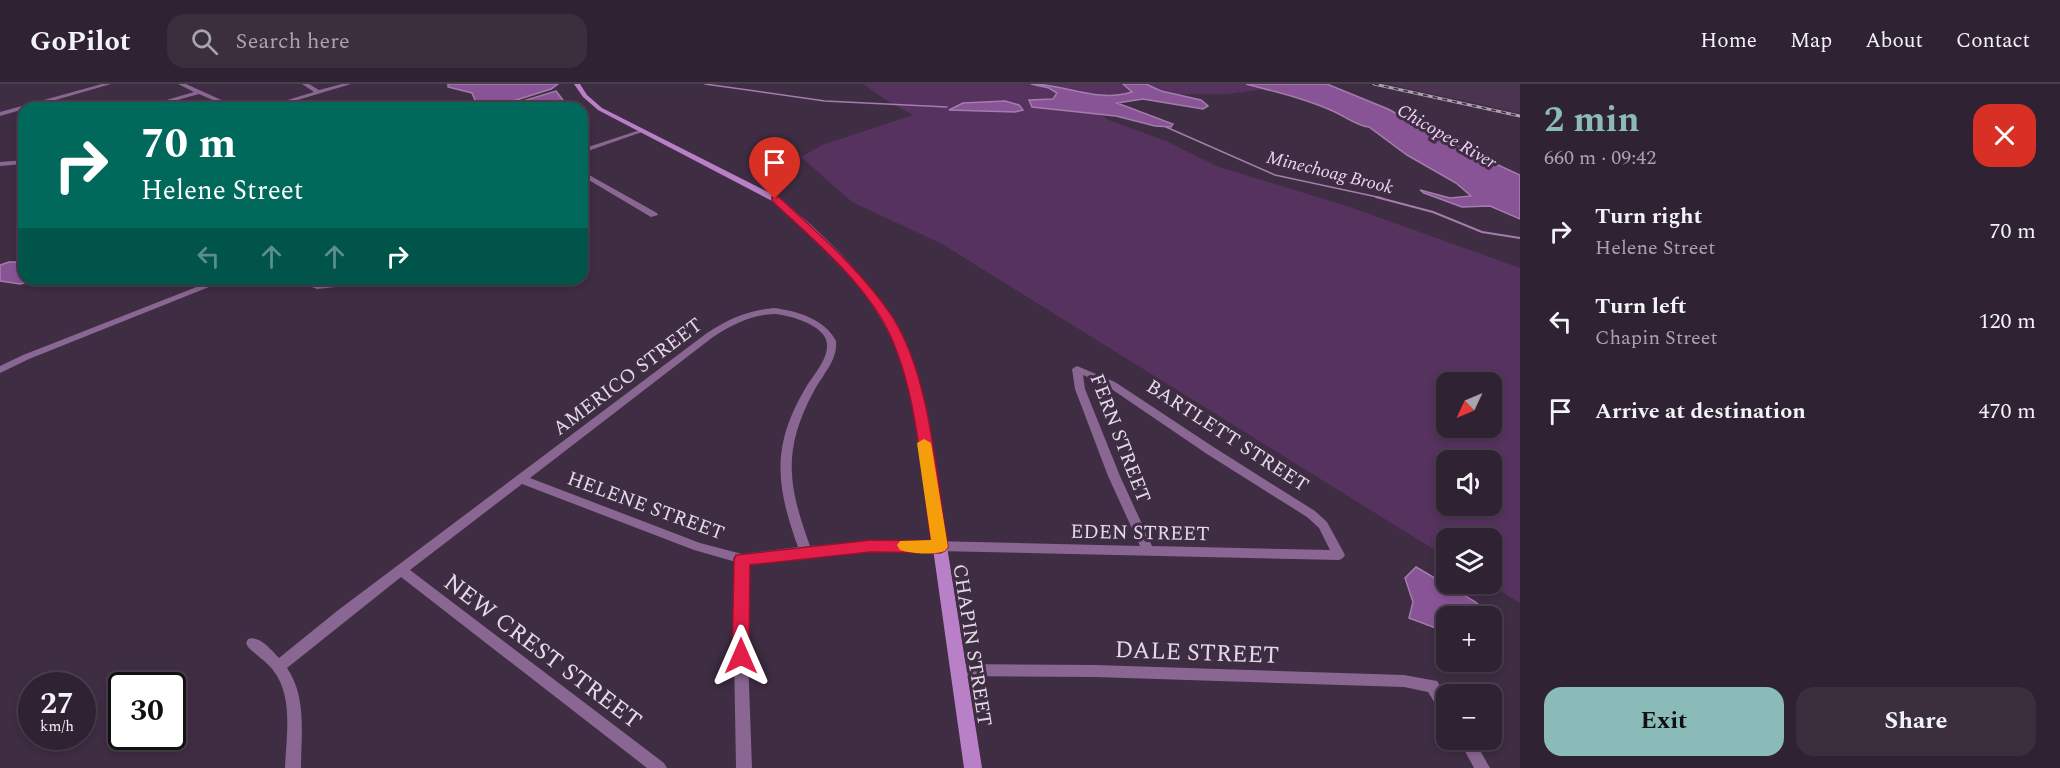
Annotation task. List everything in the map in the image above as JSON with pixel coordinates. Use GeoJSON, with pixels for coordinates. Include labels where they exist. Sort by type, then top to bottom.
{"type":"FeatureCollection","features":[{"type":"Feature","properties":{"kind":"main road","name":"CHAPIN STREET"},"geometry":{"type":"LineString","coordinates":[[577,84],[594,105],[775,199],[839,258],[886,317],[909,367],[918,407],[960,670],[973,768]]}},
{"type":"Feature","properties":{"kind":"street"},"geometry":{"type":"LineString","coordinates":[[43,102],[108,84]]}},
{"type":"Feature","properties":{"kind":"street"},"geometry":{"type":"LineString","coordinates":[[181,84],[222,102]]}},
{"type":"Feature","properties":{"kind":"street"},"geometry":{"type":"LineString","coordinates":[[305,84],[318,92]]}},
{"type":"Feature","properties":{"kind":"street"},"geometry":{"type":"LineString","coordinates":[[284,102],[348,84]]}},
{"type":"Feature","properties":{"kind":"street"},"geometry":{"type":"LineString","coordinates":[[163,102],[199,92]]}},
{"type":"Feature","properties":{"kind":"street"},"geometry":{"type":"LineString","coordinates":[[0,114],[18,109]]}},
{"type":"Feature","properties":{"kind":"street"},"geometry":{"type":"LineString","coordinates":[[588,149],[642,130]]}},
{"type":"Feature","properties":{"kind":"street"},"geometry":{"type":"LineString","coordinates":[[0,164],[18,162]]}},
{"type":"Feature","properties":{"kind":"street"},"geometry":{"type":"LineString","coordinates":[[588,176],[654,215]]}},
{"type":"Feature","properties":{"kind":"street"},"geometry":{"type":"LineString","coordinates":[[1,369],[210,285]]}},
{"type":"Feature","properties":{"kind":"street","name":"AMERICO STREET"},"geometry":{"type":"LineString","coordinates":[[279,666],[401,570],[730,321],[764,310],[795,313],[821,328],[831,340],[832,347],[796,418],[784,471],[789,505],[806,551]]}},
{"type":"Feature","properties":{"kind":"street","name":"FERN STREET"},"geometry":{"type":"LineString","coordinates":[[1077,369],[1080,388],[1114,476],[1148,551]]}},
{"type":"Feature","properties":{"kind":"street","name":"BARTLETT STREET"},"geometry":{"type":"LineString","coordinates":[[1077,369],[1111,384],[1311,514],[1323,525],[1339,555]]}},
{"type":"Feature","properties":{"kind":"street","name":"HELENE STREET"},"geometry":{"type":"LineString","coordinates":[[520,479],[698,547],[742,559],[806,551],[890,545],[940,547]]}},
{"type":"Feature","properties":{"kind":"street","name":"EDEN STREET"},"geometry":{"type":"LineString","coordinates":[[940,547],[1339,555]]}},
{"type":"Feature","properties":{"kind":"street"},"geometry":{"type":"LineString","coordinates":[[742,559],[741,656],[744,768]]}},
{"type":"Feature","properties":{"kind":"street","name":"NEW CREST STREET"},"geometry":{"type":"LineString","coordinates":[[401,570],[659,768]]}},
{"type":"Feature","properties":{"kind":"street"},"geometry":{"type":"LineString","coordinates":[[254,643],[279,666],[294,708],[293,768]]}},
{"type":"Feature","properties":{"kind":"street","name":"DALE STREET"},"geometry":{"type":"LineString","coordinates":[[960,670],[1096,671],[1383,681],[1432,686],[1436,692]]}},
{"type":"Feature","properties":{"kind":"street"},"geometry":{"type":"LineString","coordinates":[[1472,750],[1482,768]]}},
{"type":"Feature","properties":{"kind":"shaded area"},"geometry":{"type":"Polygon","coordinates":[[[448,84],[558,84],[551,89],[510,102],[476,102],[472,93],[448,87],[448,84]]]}},
{"type":"Feature","properties":{"kind":"shaded area"},"geometry":{"type":"Polygon","coordinates":[[[863,84],[1253,84],[1270,88],[1229,94],[1134,95],[1086,106],[1109,120],[1166,141],[1219,167],[1350,207],[1520,268],[1520,603],[1502,592],[1502,528],[1436,528],[1436,551],[942,244],[852,202],[801,157],[822,145],[913,115],[863,84]]]}},
{"type":"Feature","properties":{"kind":"shaded area"},"geometry":{"type":"Polygon","coordinates":[[[1031,84],[1094,94],[1119,95],[1132,92],[1123,84],[1146,84],[1161,91],[1201,100],[1208,106],[1203,109],[1143,99],[1117,103],[1173,124],[1171,127],[1155,126],[1116,116],[1032,107],[1029,100],[1053,99],[1057,93],[1049,88],[1031,84]]]}},
{"type":"Feature","properties":{"kind":"shaded area"},"geometry":{"type":"Polygon","coordinates":[[[1246,84],[1327,84],[1388,109],[1461,148],[1520,175],[1520,219],[1490,206],[1462,207],[1424,193],[1420,190],[1450,198],[1471,196],[1456,183],[1407,155],[1369,127],[1314,103],[1246,84]]]}},
{"type":"Feature","properties":{"kind":"shaded area"},"geometry":{"type":"Polygon","coordinates":[[[1387,84],[1520,84],[1520,113],[1387,84]]]}},
{"type":"Feature","properties":{"kind":"shaded area"},"geometry":{"type":"Polygon","coordinates":[[[556,91],[564,102],[520,102],[556,91]]]}},
{"type":"Feature","properties":{"kind":"shaded area"},"geometry":{"type":"Polygon","coordinates":[[[1005,101],[1019,105],[1023,110],[1015,112],[949,110],[963,103],[1005,101]]]}},
{"type":"Feature","properties":{"kind":"shaded area"},"geometry":{"type":"Polygon","coordinates":[[[18,262],[18,284],[0,281],[0,265],[18,262]]]}},
{"type":"Feature","properties":{"kind":"shaded area"},"geometry":{"type":"Polygon","coordinates":[[[1416,567],[1436,579],[1436,594],[1462,594],[1481,606],[1436,606],[1436,628],[1409,618],[1413,602],[1405,578],[1416,567]]]}},
{"type":"Feature","properties":{"kind":"waterway","name":"Minechoag Brook"},"geometry":{"type":"LineString","coordinates":[[705,84],[825,101],[947,107]]}},
{"type":"Feature","properties":{"kind":"waterway","name":"Minechoag Brook"},"geometry":{"type":"LineString","coordinates":[[1166,127],[1275,175],[1382,198]]}},
{"type":"Feature","properties":{"kind":"waterway","name":"Minechoag Brook"},"geometry":{"type":"LineString","coordinates":[[1376,197],[1433,212],[1482,232],[1520,238]]}},
{"type":"Feature","properties":{"kind":"railway"},"geometry":{"type":"LineString","coordinates":[[1374,84],[1520,116]]}},
{"type":"Feature","properties":{"kind":"slow traffic"},"geometry":{"type":"LineString","coordinates":[[905,545],[940,547],[924,443]]}},
{"type":"Feature","properties":{"kind":"route"},"geometry":{"type":"LineString","coordinates":[[741,656],[742,559],[871,546],[940,547],[918,407],[909,367],[899,342],[886,317],[854,273],[796,216],[775,199]]}},
{"type":"Feature","properties":{"kind":"water label","name":"Chicopee River"},"geometry":{"type":"Point","coordinates":[1447,136]}}]}
